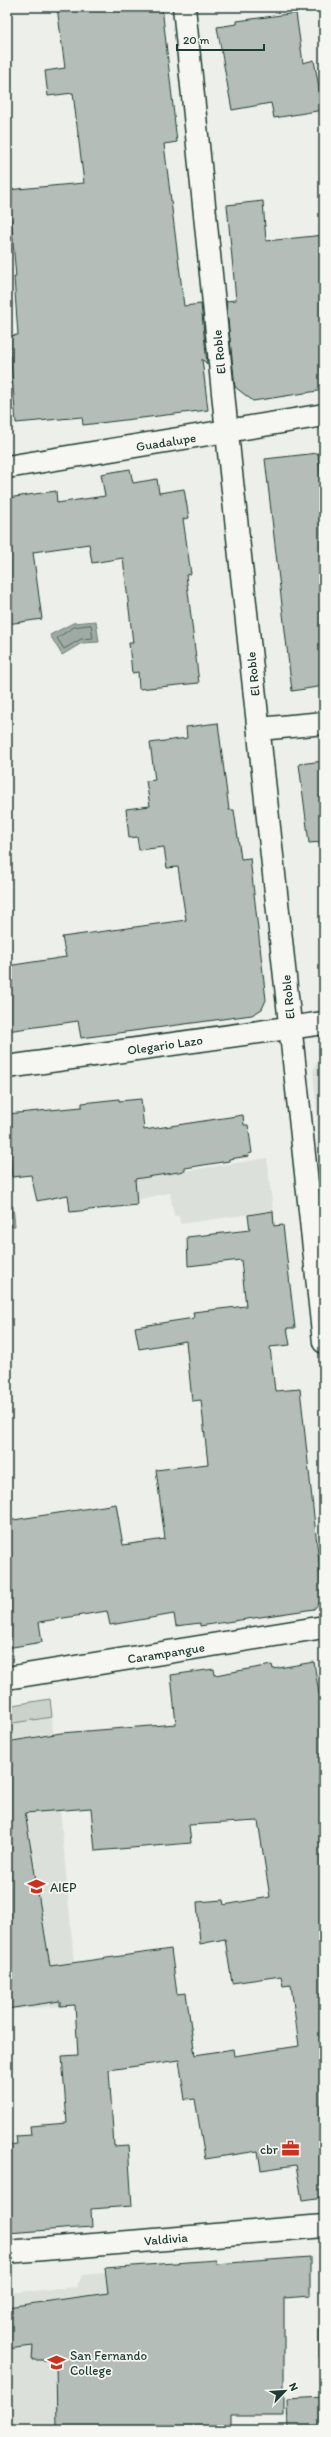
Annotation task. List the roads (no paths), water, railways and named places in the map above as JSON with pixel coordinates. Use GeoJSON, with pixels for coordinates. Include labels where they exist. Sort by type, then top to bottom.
{"type":"FeatureCollection","features":[{"type":"Feature","properties":{"kind":"street","name":"El Roble"},"geometry":{"type":"LineString","coordinates":[[184,7],[227,432],[324,1342]]}},
{"type":"Feature","properties":{"kind":"street","name":"Guadalupe"},"geometry":{"type":"LineString","coordinates":[[7,467],[324,415]]}},
{"type":"Feature","properties":{"kind":"street"},"geometry":{"type":"LineString","coordinates":[[259,730],[324,723]]}},
{"type":"Feature","properties":{"kind":"street","name":"Olegario Lazo"},"geometry":{"type":"LineString","coordinates":[[7,1067],[324,1022]]}},
{"type":"Feature","properties":{"kind":"street","name":"Carampangue"},"geometry":{"type":"LineString","coordinates":[[7,1678],[324,1627]]}},
{"type":"Feature","properties":{"kind":"street","name":"Valdivia"},"geometry":{"type":"LineString","coordinates":[[7,2252],[324,2226]]}},
{"type":"Feature","properties":{"kind":"water"},"geometry":{"type":"Polygon","coordinates":[[[96,621],[99,642],[82,643],[62,655],[50,635],[73,623],[96,621]]]}},
{"type":"Feature","properties":{"kind":"water"},"geometry":{"type":"Polygon","coordinates":[[[13,1206],[15,1226],[7,1227],[7,1207],[13,1206]]]}},
{"type":"Feature","properties":{"kind":"water"},"geometry":{"type":"Polygon","coordinates":[[[319,2328],[324,2328],[324,2357],[319,2357],[319,2328]]]}},
{"type":"Feature","properties":{"kind":"place","name":"AIEP"},"geometry":{"type":"Point","coordinates":[37,1887]}},
{"type":"Feature","properties":{"kind":"place","name":"cbr"},"geometry":{"type":"Point","coordinates":[291,2149]}},
{"type":"Feature","properties":{"kind":"place","name":"San Fernando College"},"geometry":{"type":"Point","coordinates":[57,2362]}}]}
